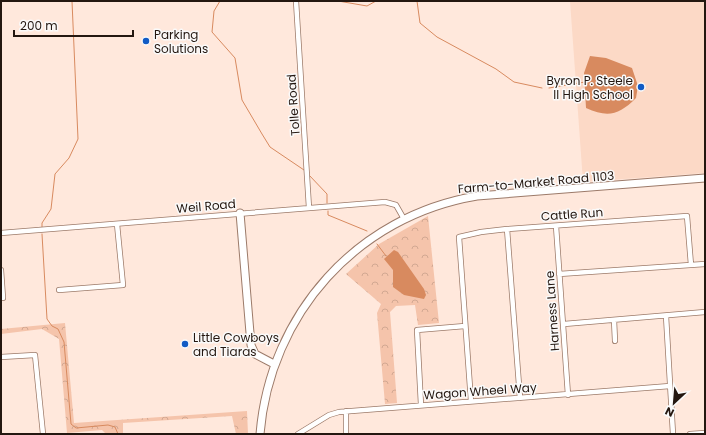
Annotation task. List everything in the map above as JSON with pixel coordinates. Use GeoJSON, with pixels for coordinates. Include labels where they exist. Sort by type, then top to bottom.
{"type":"FeatureCollection","features":[{"type":"Feature","properties":{"kind":"main road","name":"Farm-to-Market Road 1103"},"geometry":{"type":"LineString","coordinates":[[260,434],[263,404],[274,364],[294,322],[314,291],[331,272],[365,243],[404,219],[453,201],[477,196],[705,178]]}},
{"type":"Feature","properties":{"kind":"main road"},"geometry":{"type":"LineString","coordinates":[[240,214],[252,345],[255,354],[274,364]]}},
{"type":"Feature","properties":{"kind":"street","name":"Tolle Road"},"geometry":{"type":"LineString","coordinates":[[296,1],[309,208]]}},
{"type":"Feature","properties":{"kind":"street","name":"Weil Road"},"geometry":{"type":"LineString","coordinates":[[1,233],[309,208],[391,203],[399,208],[404,219]]}},
{"type":"Feature","properties":{"kind":"street","name":"Cattle Run"},"geometry":{"type":"LineString","coordinates":[[465,326],[458,237],[481,232],[507,229],[687,216],[691,265]]}},
{"type":"Feature","properties":{"kind":"street"},"geometry":{"type":"LineString","coordinates":[[59,290],[122,285],[117,224]]}},
{"type":"Feature","properties":{"kind":"street","name":"Harness Lane"},"geometry":{"type":"LineString","coordinates":[[556,226],[568,395]]}},
{"type":"Feature","properties":{"kind":"street"},"geometry":{"type":"LineString","coordinates":[[507,229],[520,398]]}},
{"type":"Feature","properties":{"kind":"street"},"geometry":{"type":"LineString","coordinates":[[559,274],[705,264]]}},
{"type":"Feature","properties":{"kind":"street"},"geometry":{"type":"LineString","coordinates":[[1,270],[3,298]]}},
{"type":"Feature","properties":{"kind":"street"},"geometry":{"type":"LineString","coordinates":[[564,324],[705,312]]}},
{"type":"Feature","properties":{"kind":"street"},"geometry":{"type":"LineString","coordinates":[[666,316],[673,434]]}},
{"type":"Feature","properties":{"kind":"street"},"geometry":{"type":"LineString","coordinates":[[614,320],[615,341]]}},
{"type":"Feature","properties":{"kind":"street"},"geometry":{"type":"LineString","coordinates":[[421,405],[417,330],[465,326],[471,401]]}},
{"type":"Feature","properties":{"kind":"street"},"geometry":{"type":"LineString","coordinates":[[1,358],[35,355],[43,434]]}},
{"type":"Feature","properties":{"kind":"street","name":"Wagon Wheel Way"},"geometry":{"type":"LineString","coordinates":[[298,434],[329,415],[346,411],[670,386]]}},
{"type":"Feature","properties":{"kind":"street"},"geometry":{"type":"LineString","coordinates":[[346,411],[346,434]]}},
{"type":"Feature","properties":{"kind":"street"},"geometry":{"type":"LineString","coordinates":[[690,434],[705,433]]}},
{"type":"Feature","properties":{"kind":"shaded area","name":"Byron P. Steele II High School"},"geometry":{"type":"Polygon","coordinates":[[[570,1],[705,1],[705,173],[583,182],[570,1]]]}},
{"type":"Feature","properties":{"kind":"shaded area"},"geometry":{"type":"Polygon","coordinates":[[[590,56],[606,58],[632,68],[638,86],[636,98],[630,104],[619,111],[607,114],[586,108],[584,73],[590,56]]]}},
{"type":"Feature","properties":{"kind":"shaded area"},"geometry":{"type":"Polygon","coordinates":[[[394,250],[398,252],[424,289],[426,295],[424,299],[404,295],[393,287],[393,270],[384,259],[394,250]]]}},
{"type":"Feature","properties":{"kind":"green space"},"geometry":{"type":"Polygon","coordinates":[[[428,216],[439,323],[418,325],[415,305],[396,306],[390,312],[397,403],[385,404],[377,313],[381,304],[346,274],[379,244],[428,216]]]}},
{"type":"Feature","properties":{"kind":"green space"},"geometry":{"type":"Polygon","coordinates":[[[65,323],[74,423],[247,411],[248,434],[236,434],[232,416],[123,423],[123,434],[106,434],[102,430],[67,433],[59,339],[42,329],[1,334],[1,329],[65,323]]]}},
{"type":"Feature","properties":{"kind":"waterway"},"geometry":{"type":"LineString","coordinates":[[42,227],[42,223],[51,209],[55,174],[69,158],[78,139],[72,1]]}},
{"type":"Feature","properties":{"kind":"waterway"},"geometry":{"type":"LineString","coordinates":[[220,1],[214,11],[212,32],[235,58],[242,100],[270,147],[304,170]]}},
{"type":"Feature","properties":{"kind":"waterway"},"geometry":{"type":"LineString","coordinates":[[338,1],[367,6],[376,1]]}},
{"type":"Feature","properties":{"kind":"waterway"},"geometry":{"type":"LineString","coordinates":[[417,1],[420,23],[437,37],[496,69],[514,82],[542,88]]}},
{"type":"Feature","properties":{"kind":"waterway"},"geometry":{"type":"LineString","coordinates":[[549,88],[585,82]]}},
{"type":"Feature","properties":{"kind":"waterway"},"geometry":{"type":"LineString","coordinates":[[309,175],[327,194],[327,203]]}},
{"type":"Feature","properties":{"kind":"waterway"},"geometry":{"type":"LineString","coordinates":[[328,211],[328,215],[367,231]]}},
{"type":"Feature","properties":{"kind":"waterway"},"geometry":{"type":"LineString","coordinates":[[42,234],[47,319],[52,326],[58,329],[64,342],[71,424],[76,428],[108,425],[115,427],[118,434]]}},
{"type":"Feature","properties":{"kind":"waterway"},"geometry":{"type":"LineString","coordinates":[[377,244],[386,256]]}},
{"type":"Feature","properties":{"kind":"place","name":"Parking Solutions"},"geometry":{"type":"Point","coordinates":[146,41]}},
{"type":"Feature","properties":{"kind":"place","name":"Byron P. Steele II High School"},"geometry":{"type":"Point","coordinates":[641,87]}},
{"type":"Feature","properties":{"kind":"place","name":"Little Cowboys and Tiaras"},"geometry":{"type":"Point","coordinates":[185,344]}}]}
